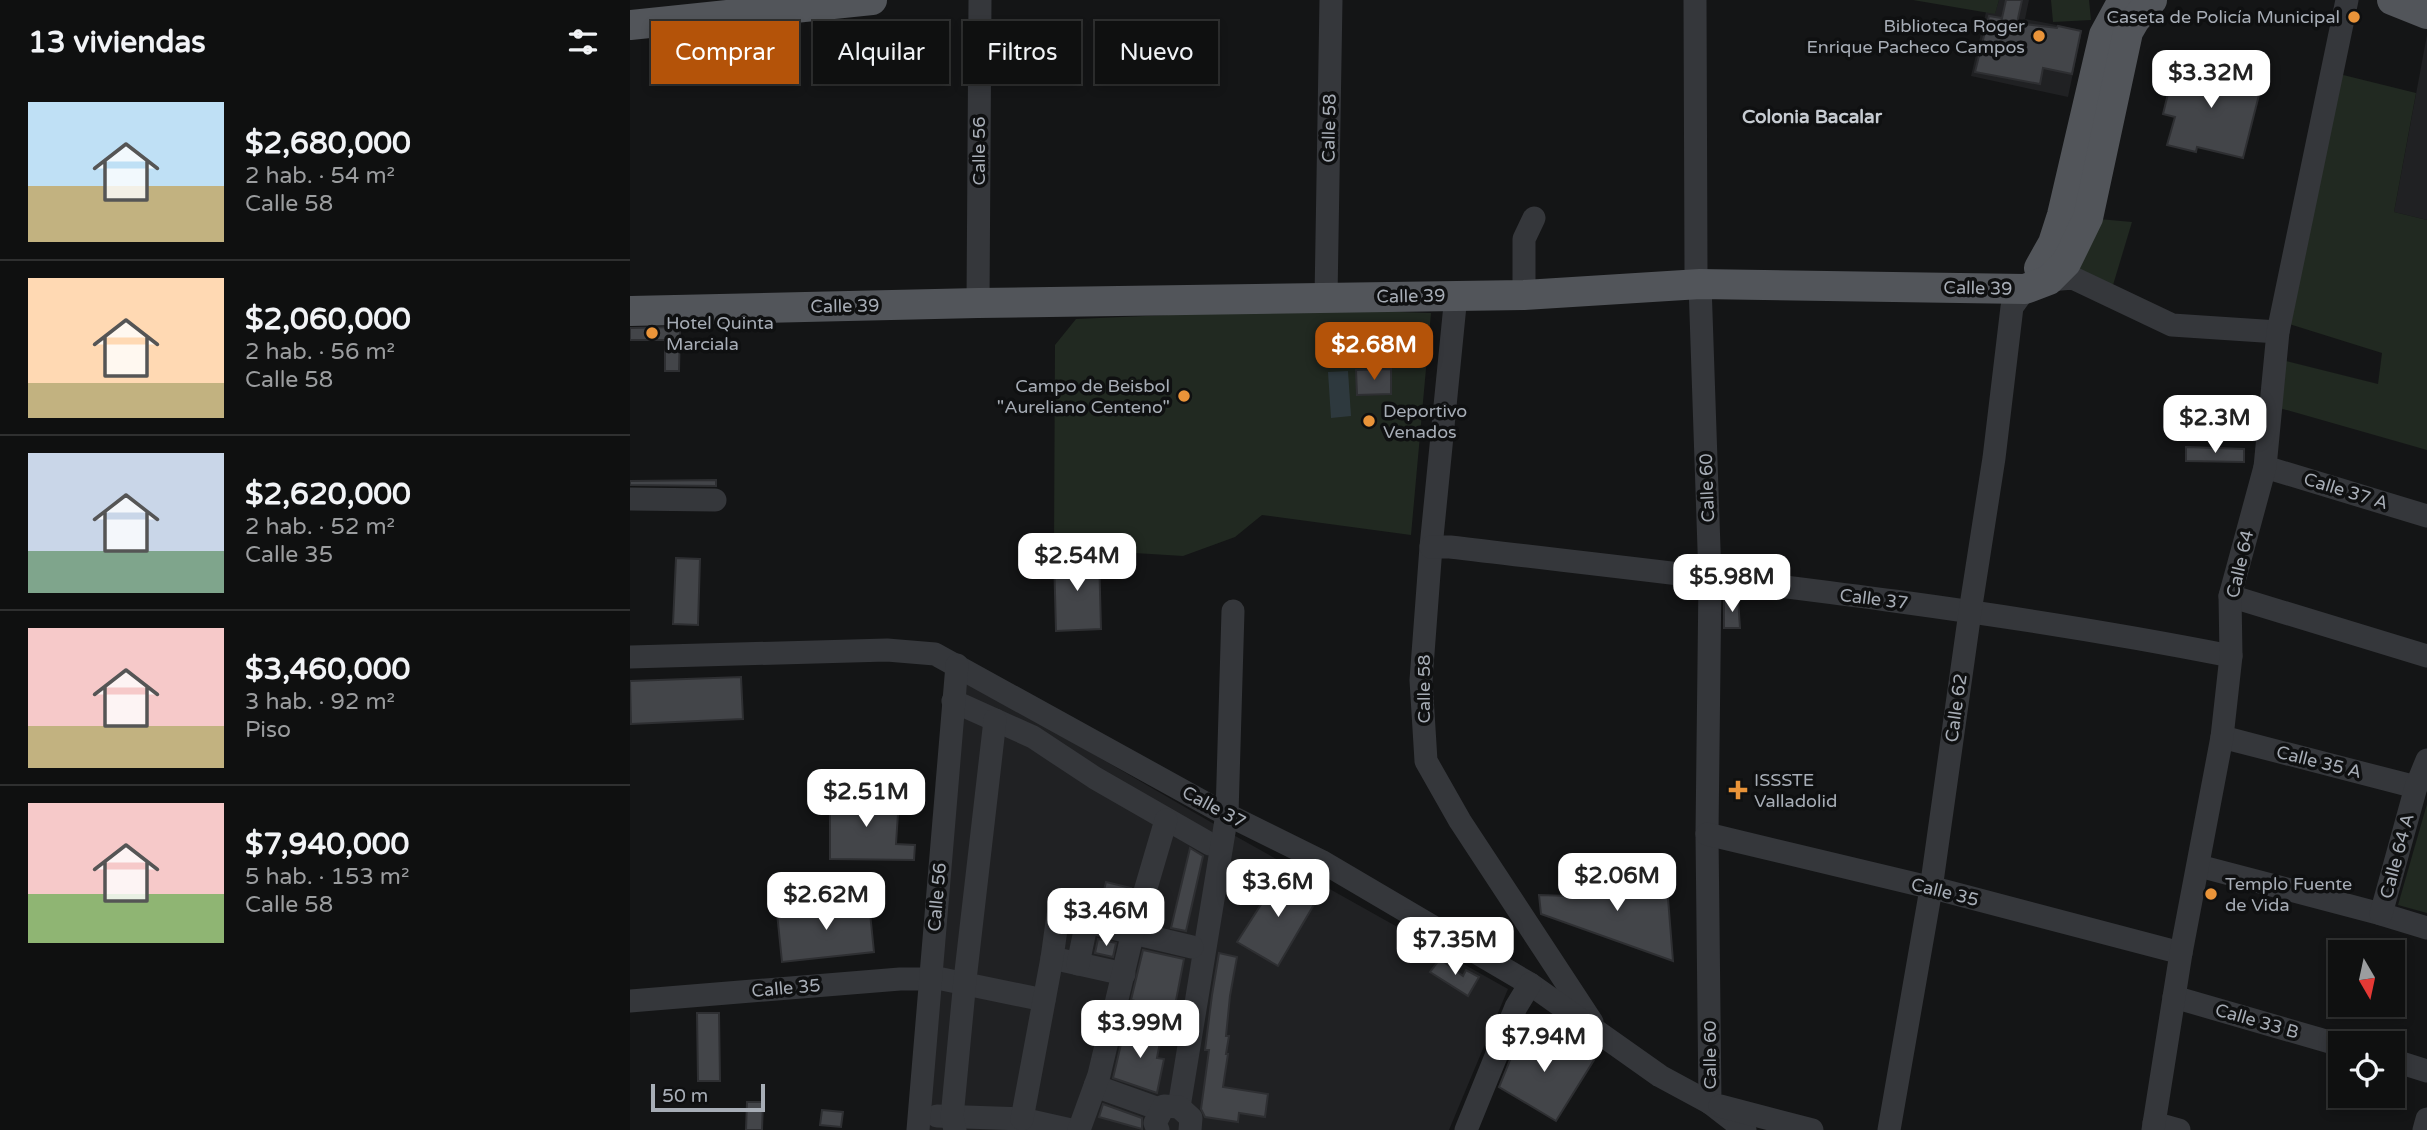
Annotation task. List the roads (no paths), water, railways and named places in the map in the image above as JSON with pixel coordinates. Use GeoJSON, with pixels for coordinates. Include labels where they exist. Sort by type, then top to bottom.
{"type":"FeatureCollection","features":[{"type":"Feature","properties":{"kind":"main road"},"geometry":{"type":"LineString","coordinates":[[630,25],[765,5],[873,0]]}},
{"type":"Feature","properties":{"kind":"main road"},"geometry":{"type":"LineString","coordinates":[[2091,147],[2107,0]]}},
{"type":"Feature","properties":{"kind":"main road"},"geometry":{"type":"LineString","coordinates":[[2104,35],[2123,0]]}},
{"type":"Feature","properties":{"kind":"main road"},"geometry":{"type":"LineString","coordinates":[[2036,280],[2091,147],[2128,33],[2134,20],[2152,0]]}},
{"type":"Feature","properties":{"kind":"main road"},"geometry":{"type":"LineString","coordinates":[[2392,0],[2427,13]]}},
{"type":"Feature","properties":{"kind":"main road"},"geometry":{"type":"LineString","coordinates":[[2418,0],[2427,13]]}},
{"type":"Feature","properties":{"kind":"main road","name":"Calle 39"},"geometry":{"type":"LineString","coordinates":[[630,312],[978,303],[1524,295],[1700,284],[2036,280]]}},
{"type":"Feature","properties":{"kind":"street","name":"Calle 56"},"geometry":{"type":"LineString","coordinates":[[978,303],[980,0]]}},
{"type":"Feature","properties":{"kind":"street","name":"Calle 58"},"geometry":{"type":"LineString","coordinates":[[1326,298],[1331,0]]}},
{"type":"Feature","properties":{"kind":"street","name":"Calle 60"},"geometry":{"type":"LineString","coordinates":[[1695,0],[1696,271],[1700,284],[1710,578],[1707,834],[1710,1103]]}},
{"type":"Feature","properties":{"kind":"street","name":"Calle 64"},"geometry":{"type":"LineString","coordinates":[[2154,1126],[2181,954],[2222,737],[2231,656],[2231,596],[2265,467],[2278,332],[2347,0]]}},
{"type":"Feature","properties":{"kind":"street"},"geometry":{"type":"LineString","coordinates":[[1524,295],[1524,239],[1534,218]]}},
{"type":"Feature","properties":{"kind":"street","name":"Calle 39"},"geometry":{"type":"LineString","coordinates":[[2036,280],[2073,278],[2172,325],[2278,332]]}},
{"type":"Feature","properties":{"kind":"street","name":"Calle 62"},"geometry":{"type":"LineString","coordinates":[[1889,1130],[1931,888],[1969,612],[1994,458],[2012,307],[2036,280]]}},
{"type":"Feature","properties":{"kind":"street","name":"Calle 58"},"geometry":{"type":"LineString","coordinates":[[1456,295],[1421,680],[1426,761],[1460,821],[1599,1034]]}},
{"type":"Feature","properties":{"kind":"street","name":"Calle 37 A"},"geometry":{"type":"LineString","coordinates":[[2265,467],[2427,516]]}},
{"type":"Feature","properties":{"kind":"street"},"geometry":{"type":"LineString","coordinates":[[630,499],[715,500]]}},
{"type":"Feature","properties":{"kind":"street","name":"Calle 37"},"geometry":{"type":"LineString","coordinates":[[1431,547],[1710,578],[1969,612],[2231,656]]}},
{"type":"Feature","properties":{"kind":"street"},"geometry":{"type":"LineString","coordinates":[[2231,596],[2427,656]]}},
{"type":"Feature","properties":{"kind":"street"},"geometry":{"type":"LineString","coordinates":[[1166,1113],[1222,812],[1233,611]]}},
{"type":"Feature","properties":{"kind":"street","name":"Calle 37"},"geometry":{"type":"LineString","coordinates":[[630,657],[887,650],[935,654],[1222,812],[1321,861],[1530,984],[1660,1076],[1710,1103],[1745,1130]]}},
{"type":"Feature","properties":{"kind":"street","name":"Calle 56"},"geometry":{"type":"LineString","coordinates":[[919,1123],[946,980],[953,701],[957,665]]}},
{"type":"Feature","properties":{"kind":"street"},"geometry":{"type":"LineString","coordinates":[[953,701],[1033,737],[1095,778],[1210,844]]}},
{"type":"Feature","properties":{"kind":"street"},"geometry":{"type":"LineString","coordinates":[[953,1123],[946,980],[995,720]]}},
{"type":"Feature","properties":{"kind":"street","name":"Calle 35 A"},"geometry":{"type":"LineString","coordinates":[[2222,737],[2416,787]]}},
{"type":"Feature","properties":{"kind":"street","name":"Calle 64 A"},"geometry":{"type":"LineString","coordinates":[[2381,914],[2416,787],[2427,760]]}},
{"type":"Feature","properties":{"kind":"street"},"geometry":{"type":"LineString","coordinates":[[1166,1113],[1210,844],[1222,812]]}},
{"type":"Feature","properties":{"kind":"street"},"geometry":{"type":"LineString","coordinates":[[1079,1130],[1095,1086],[1116,1010],[1133,932],[1166,820]]}},
{"type":"Feature","properties":{"kind":"street","name":"Calle 35"},"geometry":{"type":"LineString","coordinates":[[1707,834],[1931,888],[2181,954]]}},
{"type":"Feature","properties":{"kind":"street"},"geometry":{"type":"LineString","coordinates":[[2199,866],[2427,928]]}},
{"type":"Feature","properties":{"kind":"street"},"geometry":{"type":"LineString","coordinates":[[1022,1119],[1058,915],[1192,947]]}},
{"type":"Feature","properties":{"kind":"street"},"geometry":{"type":"LineString","coordinates":[[1078,964],[1087,921]]}},
{"type":"Feature","properties":{"kind":"street"},"geometry":{"type":"LineString","coordinates":[[1052,958],[1124,974]]}},
{"type":"Feature","properties":{"kind":"street","name":"Calle 35"},"geometry":{"type":"LineString","coordinates":[[630,1001],[900,978],[946,980],[1044,1000]]}},
{"type":"Feature","properties":{"kind":"street"},"geometry":{"type":"LineString","coordinates":[[1466,1130],[1516,1007],[1530,984]]}},
{"type":"Feature","properties":{"kind":"street","name":"Calle 33 B"},"geometry":{"type":"LineString","coordinates":[[2174,997],[2328,1042]]}},
{"type":"Feature","properties":{"kind":"street"},"geometry":{"type":"LineString","coordinates":[[1116,1010],[1178,1027]]}},
{"type":"Feature","properties":{"kind":"street"},"geometry":{"type":"LineString","coordinates":[[2405,1064],[2427,1070]]}},
{"type":"Feature","properties":{"kind":"street"},"geometry":{"type":"LineString","coordinates":[[1095,1086],[1166,1113],[1191,1118],[1190,1130]]}},
{"type":"Feature","properties":{"kind":"street"},"geometry":{"type":"LineString","coordinates":[[1710,1103],[1812,1130]]}},
{"type":"Feature","properties":{"kind":"street"},"geometry":{"type":"LineString","coordinates":[[919,1123],[1022,1119],[1071,1130]]}},
{"type":"Feature","properties":{"kind":"street"},"geometry":{"type":"LineString","coordinates":[[2424,1130],[2427,1119]]}},
{"type":"Feature","properties":{"kind":"street"},"geometry":{"type":"LineString","coordinates":[[2154,1126],[2179,1130]]}},
{"type":"Feature","properties":{"kind":"place","name":"Caseta de Policía Municipal"},"geometry":{"type":"Point","coordinates":[2354,17]}},
{"type":"Feature","properties":{"kind":"place","name":"Biblioteca Roger Enrique Pacheco Campos"},"geometry":{"type":"Point","coordinates":[2039,36]}},
{"type":"Feature","properties":{"kind":"place","name":"Hotel Quinta Marciala"},"geometry":{"type":"Point","coordinates":[652,333]}},
{"type":"Feature","properties":{"kind":"place","name":"Campo de Beisbol \"Aureliano Centeno\""},"geometry":{"type":"Point","coordinates":[1184,396]}},
{"type":"Feature","properties":{"kind":"place","name":"Deportivo Venados"},"geometry":{"type":"Point","coordinates":[1369,421]}},
{"type":"Feature","properties":{"kind":"place","name":"ISSSTE Valladolid"},"geometry":{"type":"Point","coordinates":[1738,790]}},
{"type":"Feature","properties":{"kind":"place","name":"Templo Fuente de Vida"},"geometry":{"type":"Point","coordinates":[2211,894]}},
{"type":"Feature","properties":{"kind":"district","name":"Colonia Bacalar"},"geometry":{"type":"Point","coordinates":[1812,116]}}]}
